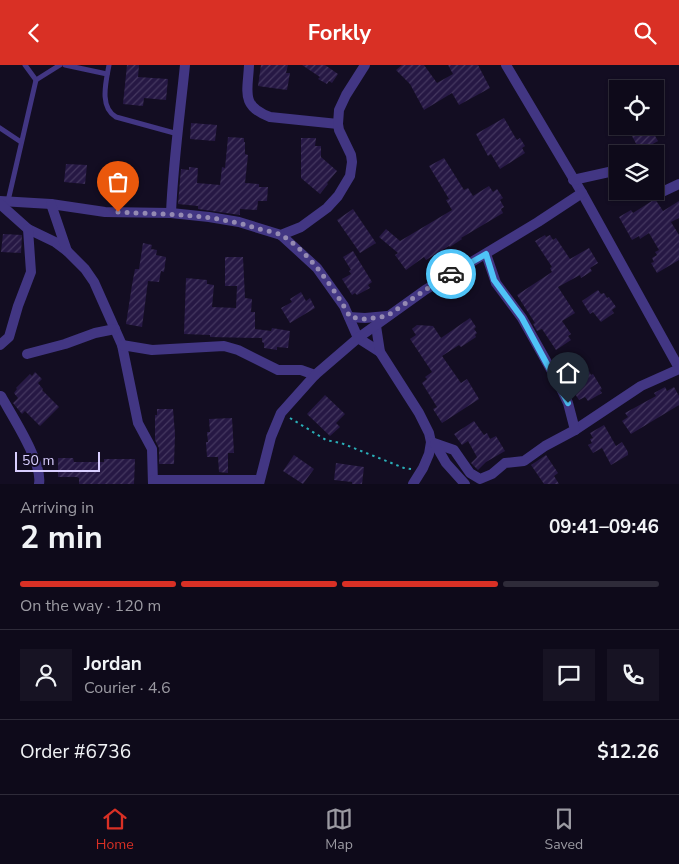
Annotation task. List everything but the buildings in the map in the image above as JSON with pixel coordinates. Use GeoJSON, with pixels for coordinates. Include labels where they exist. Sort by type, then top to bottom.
{"type":"FeatureCollection","features":[{"type":"Feature","properties":{"kind":"street"},"geometry":{"type":"LineString","coordinates":[[171,213],[174,158],[185,65]]}},
{"type":"Feature","properties":{"kind":"street"},"geometry":{"type":"LineString","coordinates":[[249,65],[248,94],[250,104],[259,113],[270,117],[338,124]]}},
{"type":"Feature","properties":{"kind":"street"},"geometry":{"type":"LineString","coordinates":[[281,235],[301,227],[327,208],[338,196],[350,177],[351,155],[338,124],[340,110],[346,95],[364,65]]}},
{"type":"Feature","properties":{"kind":"street"},"geometry":{"type":"LineString","coordinates":[[433,443],[454,450],[470,473],[480,479],[505,463],[524,461],[641,386],[679,368],[582,193],[506,65]]}},
{"type":"Feature","properties":{"kind":"street"},"geometry":{"type":"LineString","coordinates":[[573,180],[609,172]]}},
{"type":"Feature","properties":{"kind":"street"},"geometry":{"type":"LineString","coordinates":[[664,191],[679,184]]}},
{"type":"Feature","properties":{"kind":"street"},"geometry":{"type":"LineString","coordinates":[[3,202],[28,229],[55,242],[67,251],[85,269],[94,282],[122,345],[138,423],[152,449],[153,482],[259,482],[271,437],[282,413],[315,375],[358,338],[425,290],[582,193]]}},
{"type":"Feature","properties":{"kind":"street"},"geometry":{"type":"LineString","coordinates":[[3,202],[51,204],[105,211],[171,213],[209,217],[281,235],[317,268],[350,317],[358,338],[380,352]]}},
{"type":"Feature","properties":{"kind":"street"},"geometry":{"type":"LineString","coordinates":[[51,204],[67,251]]}},
{"type":"Feature","properties":{"kind":"street"},"geometry":{"type":"LineString","coordinates":[[0,345],[10,337],[16,313],[31,272],[28,229]]}},
{"type":"Feature","properties":{"kind":"street"},"geometry":{"type":"LineString","coordinates":[[486,254],[496,283],[522,318],[558,382],[568,403],[575,430]]}},
{"type":"Feature","properties":{"kind":"street"},"geometry":{"type":"LineString","coordinates":[[350,317],[365,319],[387,316]]}},
{"type":"Feature","properties":{"kind":"street"},"geometry":{"type":"LineString","coordinates":[[376,326],[380,352],[418,413],[433,443],[446,463],[465,484]]}},
{"type":"Feature","properties":{"kind":"street"},"geometry":{"type":"LineString","coordinates":[[27,354],[66,344],[95,333],[115,329]]}},
{"type":"Feature","properties":{"kind":"street"},"geometry":{"type":"LineString","coordinates":[[122,345],[152,350],[224,347],[238,350],[278,370],[301,370],[315,375]]}},
{"type":"Feature","properties":{"kind":"street"},"geometry":{"type":"LineString","coordinates":[[1,396],[38,467],[39,484]]}},
{"type":"Feature","properties":{"kind":"street"},"geometry":{"type":"LineString","coordinates":[[413,484],[423,468],[433,443]]}},
{"type":"Feature","properties":{"kind":"lane"},"geometry":{"type":"LineString","coordinates":[[25,65],[36,80]]}},
{"type":"Feature","properties":{"kind":"lane"},"geometry":{"type":"LineString","coordinates":[[3,202],[21,142],[36,80],[60,65]]}},
{"type":"Feature","properties":{"kind":"lane"},"geometry":{"type":"LineString","coordinates":[[65,65],[108,74]]}},
{"type":"Feature","properties":{"kind":"lane"},"geometry":{"type":"LineString","coordinates":[[109,65],[105,95],[106,107],[110,114],[178,134]]}},
{"type":"Feature","properties":{"kind":"lane"},"geometry":{"type":"LineString","coordinates":[[0,128],[21,142]]}},
{"type":"Feature","properties":{"kind":"path"},"geometry":{"type":"LineString","coordinates":[[282,413],[326,440],[341,443],[404,468],[423,468]]}},
{"type":"Feature","properties":{"kind":"way so far"},"geometry":{"type":"LineString","coordinates":[[118,212],[171,213],[209,217],[239,222],[281,235],[317,268],[350,317],[365,319],[387,316],[451,274]]}},
{"type":"Feature","properties":{"kind":"route"},"geometry":{"type":"LineString","coordinates":[[451,274],[486,254],[494,280],[522,318],[568,403]]}}]}
